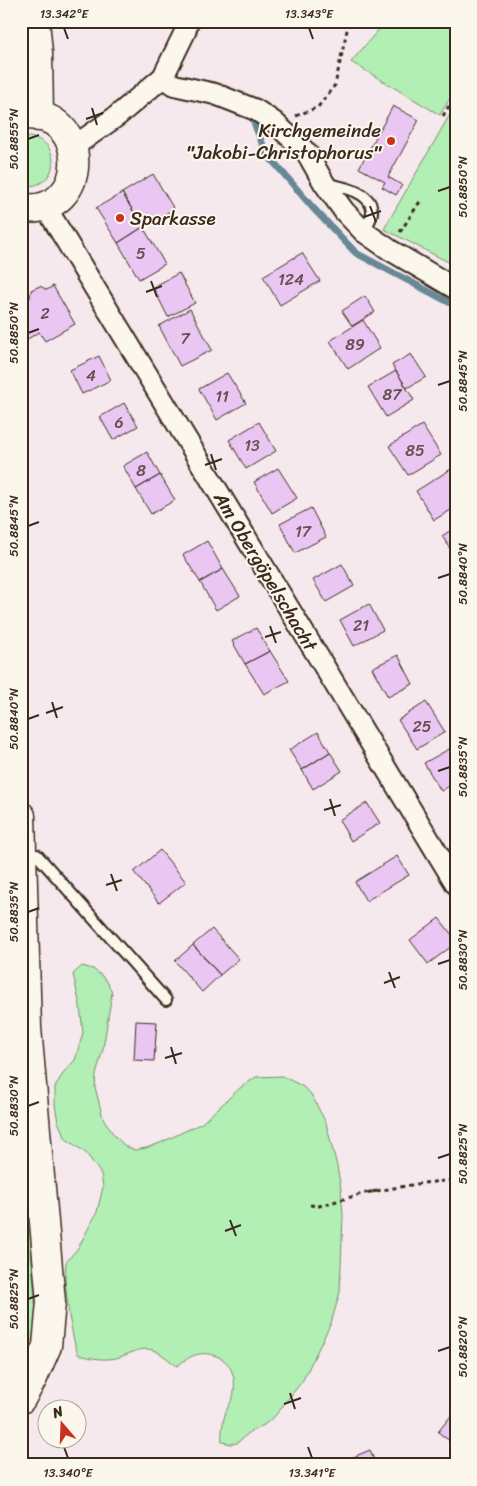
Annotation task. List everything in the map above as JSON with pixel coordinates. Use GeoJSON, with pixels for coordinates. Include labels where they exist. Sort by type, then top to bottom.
{"type":"FeatureCollection","features":[{"type":"Feature","properties":{"kind":"street"},"geometry":{"type":"LineString","coordinates":[[21,62],[27,21]]}},
{"type":"Feature","properties":{"kind":"street"},"geometry":{"type":"LineString","coordinates":[[33,207],[62,196],[70,184],[76,166],[73,147],[61,128],[52,122],[30,116],[38,53],[35,21]]}},
{"type":"Feature","properties":{"kind":"street"},"geometry":{"type":"LineString","coordinates":[[73,147],[117,116],[163,77],[185,32],[188,21]]}},
{"type":"Feature","properties":{"kind":"street"},"geometry":{"type":"LineString","coordinates":[[163,77],[174,85],[215,94],[256,110],[274,122],[307,153],[324,183],[344,211],[364,232],[390,250],[456,289]]}},
{"type":"Feature","properties":{"kind":"street","name":"Am Obergöpelschacht"},"geometry":{"type":"LineString","coordinates":[[33,207],[456,884]]}},
{"type":"Feature","properties":{"kind":"street"},"geometry":{"type":"LineString","coordinates":[[21,816],[26,1028],[51,1302],[47,1346],[33,1378],[21,1399]]}},
{"type":"Feature","properties":{"kind":"lane"},"geometry":{"type":"LineString","coordinates":[[22,856],[37,855],[166,1000]]}},
{"type":"Feature","properties":{"kind":"path"},"geometry":{"type":"LineString","coordinates":[[274,122],[318,107],[335,85],[349,21]]}},
{"type":"Feature","properties":{"kind":"path"},"geometry":{"type":"LineString","coordinates":[[443,116],[456,94]]}},
{"type":"Feature","properties":{"kind":"path"},"geometry":{"type":"LineString","coordinates":[[390,250],[421,200]]}},
{"type":"Feature","properties":{"kind":"path"},"geometry":{"type":"LineString","coordinates":[[310,1205],[319,1206],[365,1193],[422,1183],[456,1180]]}},
{"type":"Feature","properties":{"kind":"path"},"geometry":{"type":"LineString","coordinates":[[365,1193],[377,1191]]}},
{"type":"Feature","properties":{"kind":"green space"},"geometry":{"type":"Polygon","coordinates":[[[386,21],[456,21],[456,88],[440,115],[351,62],[386,21]]]}},
{"type":"Feature","properties":{"kind":"green space"},"geometry":{"type":"Polygon","coordinates":[[[456,104],[456,266],[384,229],[456,104]]]}},
{"type":"Feature","properties":{"kind":"green space"},"geometry":{"type":"Polygon","coordinates":[[[21,137],[35,138],[45,144],[51,152],[53,162],[51,172],[45,180],[35,185],[21,186],[21,137]]]}},
{"type":"Feature","properties":{"kind":"green space"},"geometry":{"type":"Polygon","coordinates":[[[82,966],[93,969],[102,976],[108,983],[112,993],[95,1087],[103,1118],[114,1135],[125,1146],[135,1150],[146,1148],[202,1123],[240,1088],[256,1077],[282,1076],[302,1086],[311,1094],[326,1123],[341,1189],[343,1215],[340,1292],[331,1323],[303,1380],[275,1416],[237,1443],[222,1442],[224,1419],[233,1397],[234,1379],[230,1367],[222,1359],[210,1354],[200,1354],[186,1359],[177,1366],[151,1349],[140,1350],[110,1359],[78,1354],[69,1316],[65,1280],[66,1262],[78,1248],[97,1212],[103,1187],[101,1174],[86,1153],[66,1139],[58,1122],[55,1105],[55,1087],[64,1072],[75,1060],[83,1033],[80,1006],[73,974],[82,966]]]}},
{"type":"Feature","properties":{"kind":"green space"},"geometry":{"type":"Polygon","coordinates":[[[21,1114],[38,1340],[21,1340],[21,1114]]]}},
{"type":"Feature","properties":{"kind":"building","name":"Kirchgemeinde \"Jakobi-Christophorus\""},"geometry":{"type":"Polygon","coordinates":[[[393,106],[419,120],[388,177],[402,185],[396,195],[382,187],[385,182],[359,168],[393,106]]]}},
{"type":"Feature","properties":{"kind":"building"},"geometry":{"type":"Polygon","coordinates":[[[153,174],[174,209],[143,227],[122,193],[153,174]]]}},
{"type":"Feature","properties":{"kind":"building","name":"Sparkasse"},"geometry":{"type":"Polygon","coordinates":[[[122,193],[143,227],[118,243],[96,208],[122,193]]]}},
{"type":"Feature","properties":{"kind":"building"},"geometry":{"type":"Polygon","coordinates":[[[143,227],[165,264],[139,279],[118,243],[143,227]]]}},
{"type":"Feature","properties":{"kind":"building"},"geometry":{"type":"Polygon","coordinates":[[[302,253],[320,281],[280,305],[263,276],[302,253]]]}},
{"type":"Feature","properties":{"kind":"building"},"geometry":{"type":"Polygon","coordinates":[[[179,273],[195,303],[168,317],[153,287],[179,273]]]}},
{"type":"Feature","properties":{"kind":"building"},"geometry":{"type":"Polygon","coordinates":[[[40,286],[47,290],[53,286],[75,324],[45,341],[39,332],[21,343],[21,303],[30,298],[31,290],[40,286]]]}},
{"type":"Feature","properties":{"kind":"building"},"geometry":{"type":"Polygon","coordinates":[[[365,296],[375,312],[352,326],[342,311],[365,296]]]}},
{"type":"Feature","properties":{"kind":"building"},"geometry":{"type":"Polygon","coordinates":[[[190,309],[212,350],[180,366],[159,326],[190,309]]]}},
{"type":"Feature","properties":{"kind":"building"},"geometry":{"type":"Polygon","coordinates":[[[363,320],[380,348],[348,369],[330,341],[363,320]]]}},
{"type":"Feature","properties":{"kind":"building"},"geometry":{"type":"Polygon","coordinates":[[[411,354],[426,377],[407,388],[392,365],[411,354]]]}},
{"type":"Feature","properties":{"kind":"building"},"geometry":{"type":"Polygon","coordinates":[[[99,356],[111,380],[82,394],[70,370],[99,356]]]}},
{"type":"Feature","properties":{"kind":"building"},"geometry":{"type":"Polygon","coordinates":[[[396,371],[414,400],[386,417],[368,387],[396,371]]]}},
{"type":"Feature","properties":{"kind":"building"},"geometry":{"type":"Polygon","coordinates":[[[227,373],[246,403],[217,420],[199,389],[227,373]]]}},
{"type":"Feature","properties":{"kind":"building"},"geometry":{"type":"Polygon","coordinates":[[[124,403],[138,426],[113,440],[100,417],[124,403]]]}},
{"type":"Feature","properties":{"kind":"building"},"geometry":{"type":"Polygon","coordinates":[[[259,422],[276,451],[246,469],[229,440],[259,422]]]}},
{"type":"Feature","properties":{"kind":"building"},"geometry":{"type":"Polygon","coordinates":[[[422,425],[441,455],[408,475],[389,446],[422,425]]]}},
{"type":"Feature","properties":{"kind":"building"},"geometry":{"type":"Polygon","coordinates":[[[147,452],[160,475],[136,489],[123,466],[147,452]]]}},
{"type":"Feature","properties":{"kind":"building"},"geometry":{"type":"Polygon","coordinates":[[[278,468],[297,498],[272,513],[254,482],[278,468]]]}},
{"type":"Feature","properties":{"kind":"building"},"geometry":{"type":"Polygon","coordinates":[[[451,469],[456,476],[456,485],[454,486],[456,488],[456,507],[434,520],[416,491],[451,469]]]}},
{"type":"Feature","properties":{"kind":"building"},"geometry":{"type":"Polygon","coordinates":[[[160,475],[175,500],[151,514],[136,489],[160,475]]]}},
{"type":"Feature","properties":{"kind":"building"},"geometry":{"type":"Polygon","coordinates":[[[311,508],[326,537],[295,553],[280,524],[311,508]]]}},
{"type":"Feature","properties":{"kind":"building"},"geometry":{"type":"Polygon","coordinates":[[[456,527],[456,558],[442,536],[456,527]]]}},
{"type":"Feature","properties":{"kind":"building"},"geometry":{"type":"Polygon","coordinates":[[[207,541],[223,569],[200,582],[183,555],[207,541]]]}},
{"type":"Feature","properties":{"kind":"building"},"geometry":{"type":"Polygon","coordinates":[[[342,564],[354,586],[326,602],[313,580],[342,564]]]}},
{"type":"Feature","properties":{"kind":"building"},"geometry":{"type":"Polygon","coordinates":[[[223,569],[240,596],[216,610],[200,582],[223,569]]]}},
{"type":"Feature","properties":{"kind":"building"},"geometry":{"type":"Polygon","coordinates":[[[369,604],[383,630],[354,646],[340,620],[369,604]]]}},
{"type":"Feature","properties":{"kind":"building"},"geometry":{"type":"Polygon","coordinates":[[[256,628],[270,651],[245,664],[232,641],[256,628]]]}},
{"type":"Feature","properties":{"kind":"building"},"geometry":{"type":"Polygon","coordinates":[[[270,651],[289,681],[264,694],[245,664],[270,651]]]}},
{"type":"Feature","properties":{"kind":"building"},"geometry":{"type":"Polygon","coordinates":[[[398,655],[413,684],[388,697],[372,668],[398,655]]]}},
{"type":"Feature","properties":{"kind":"building"},"geometry":{"type":"Polygon","coordinates":[[[426,702],[445,732],[417,749],[398,720],[426,702]]]}},
{"type":"Feature","properties":{"kind":"building"},"geometry":{"type":"Polygon","coordinates":[[[318,732],[330,752],[302,770],[289,750],[318,732]]]}},
{"type":"Feature","properties":{"kind":"building"},"geometry":{"type":"Polygon","coordinates":[[[449,749],[456,761],[456,782],[441,791],[424,763],[449,749]]]}},
{"type":"Feature","properties":{"kind":"building"},"geometry":{"type":"Polygon","coordinates":[[[330,752],[342,771],[313,789],[302,770],[330,752]]]}},
{"type":"Feature","properties":{"kind":"building"},"geometry":{"type":"Polygon","coordinates":[[[367,803],[380,823],[351,841],[339,820],[367,803]]]}},
{"type":"Feature","properties":{"kind":"building"},"geometry":{"type":"Polygon","coordinates":[[[160,850],[186,882],[159,903],[134,872],[160,850]]]}},
{"type":"Feature","properties":{"kind":"building"},"geometry":{"type":"Polygon","coordinates":[[[397,856],[409,875],[366,901],[355,882],[397,856]]]}},
{"type":"Feature","properties":{"kind":"building"},"geometry":{"type":"Polygon","coordinates":[[[439,918],[456,940],[456,943],[428,964],[410,940],[439,918]]]}},
{"type":"Feature","properties":{"kind":"building"},"geometry":{"type":"Polygon","coordinates":[[[212,929],[239,959],[220,975],[193,945],[212,929]]]}},
{"type":"Feature","properties":{"kind":"building"},"geometry":{"type":"Polygon","coordinates":[[[193,945],[220,975],[202,992],[175,961],[193,945]]]}},
{"type":"Feature","properties":{"kind":"building"},"geometry":{"type":"Polygon","coordinates":[[[136,1021],[157,1022],[154,1061],[134,1060],[136,1021]]]}},
{"type":"Feature","properties":{"kind":"building"},"geometry":{"type":"Polygon","coordinates":[[[456,1409],[456,1421],[450,1417],[456,1409]]]}},
{"type":"Feature","properties":{"kind":"building"},"geometry":{"type":"Polygon","coordinates":[[[450,1417],[456,1421],[455,1445],[438,1432],[450,1417]]]}},
{"type":"Feature","properties":{"kind":"building"},"geometry":{"type":"Polygon","coordinates":[[[370,1450],[376,1465],[340,1465],[339,1463],[370,1450]]]}},
{"type":"Feature","properties":{"kind":"waterway"},"geometry":{"type":"LineString","coordinates":[[253,120],[266,153],[313,208],[356,253],[456,306]]}},
{"type":"Feature","properties":{"kind":"place","name":"Kirchgemeinde \"Jakobi-Christophorus\""},"geometry":{"type":"Point","coordinates":[391,141]}},
{"type":"Feature","properties":{"kind":"place","name":"Sparkasse"},"geometry":{"type":"Point","coordinates":[120,218]}}]}
